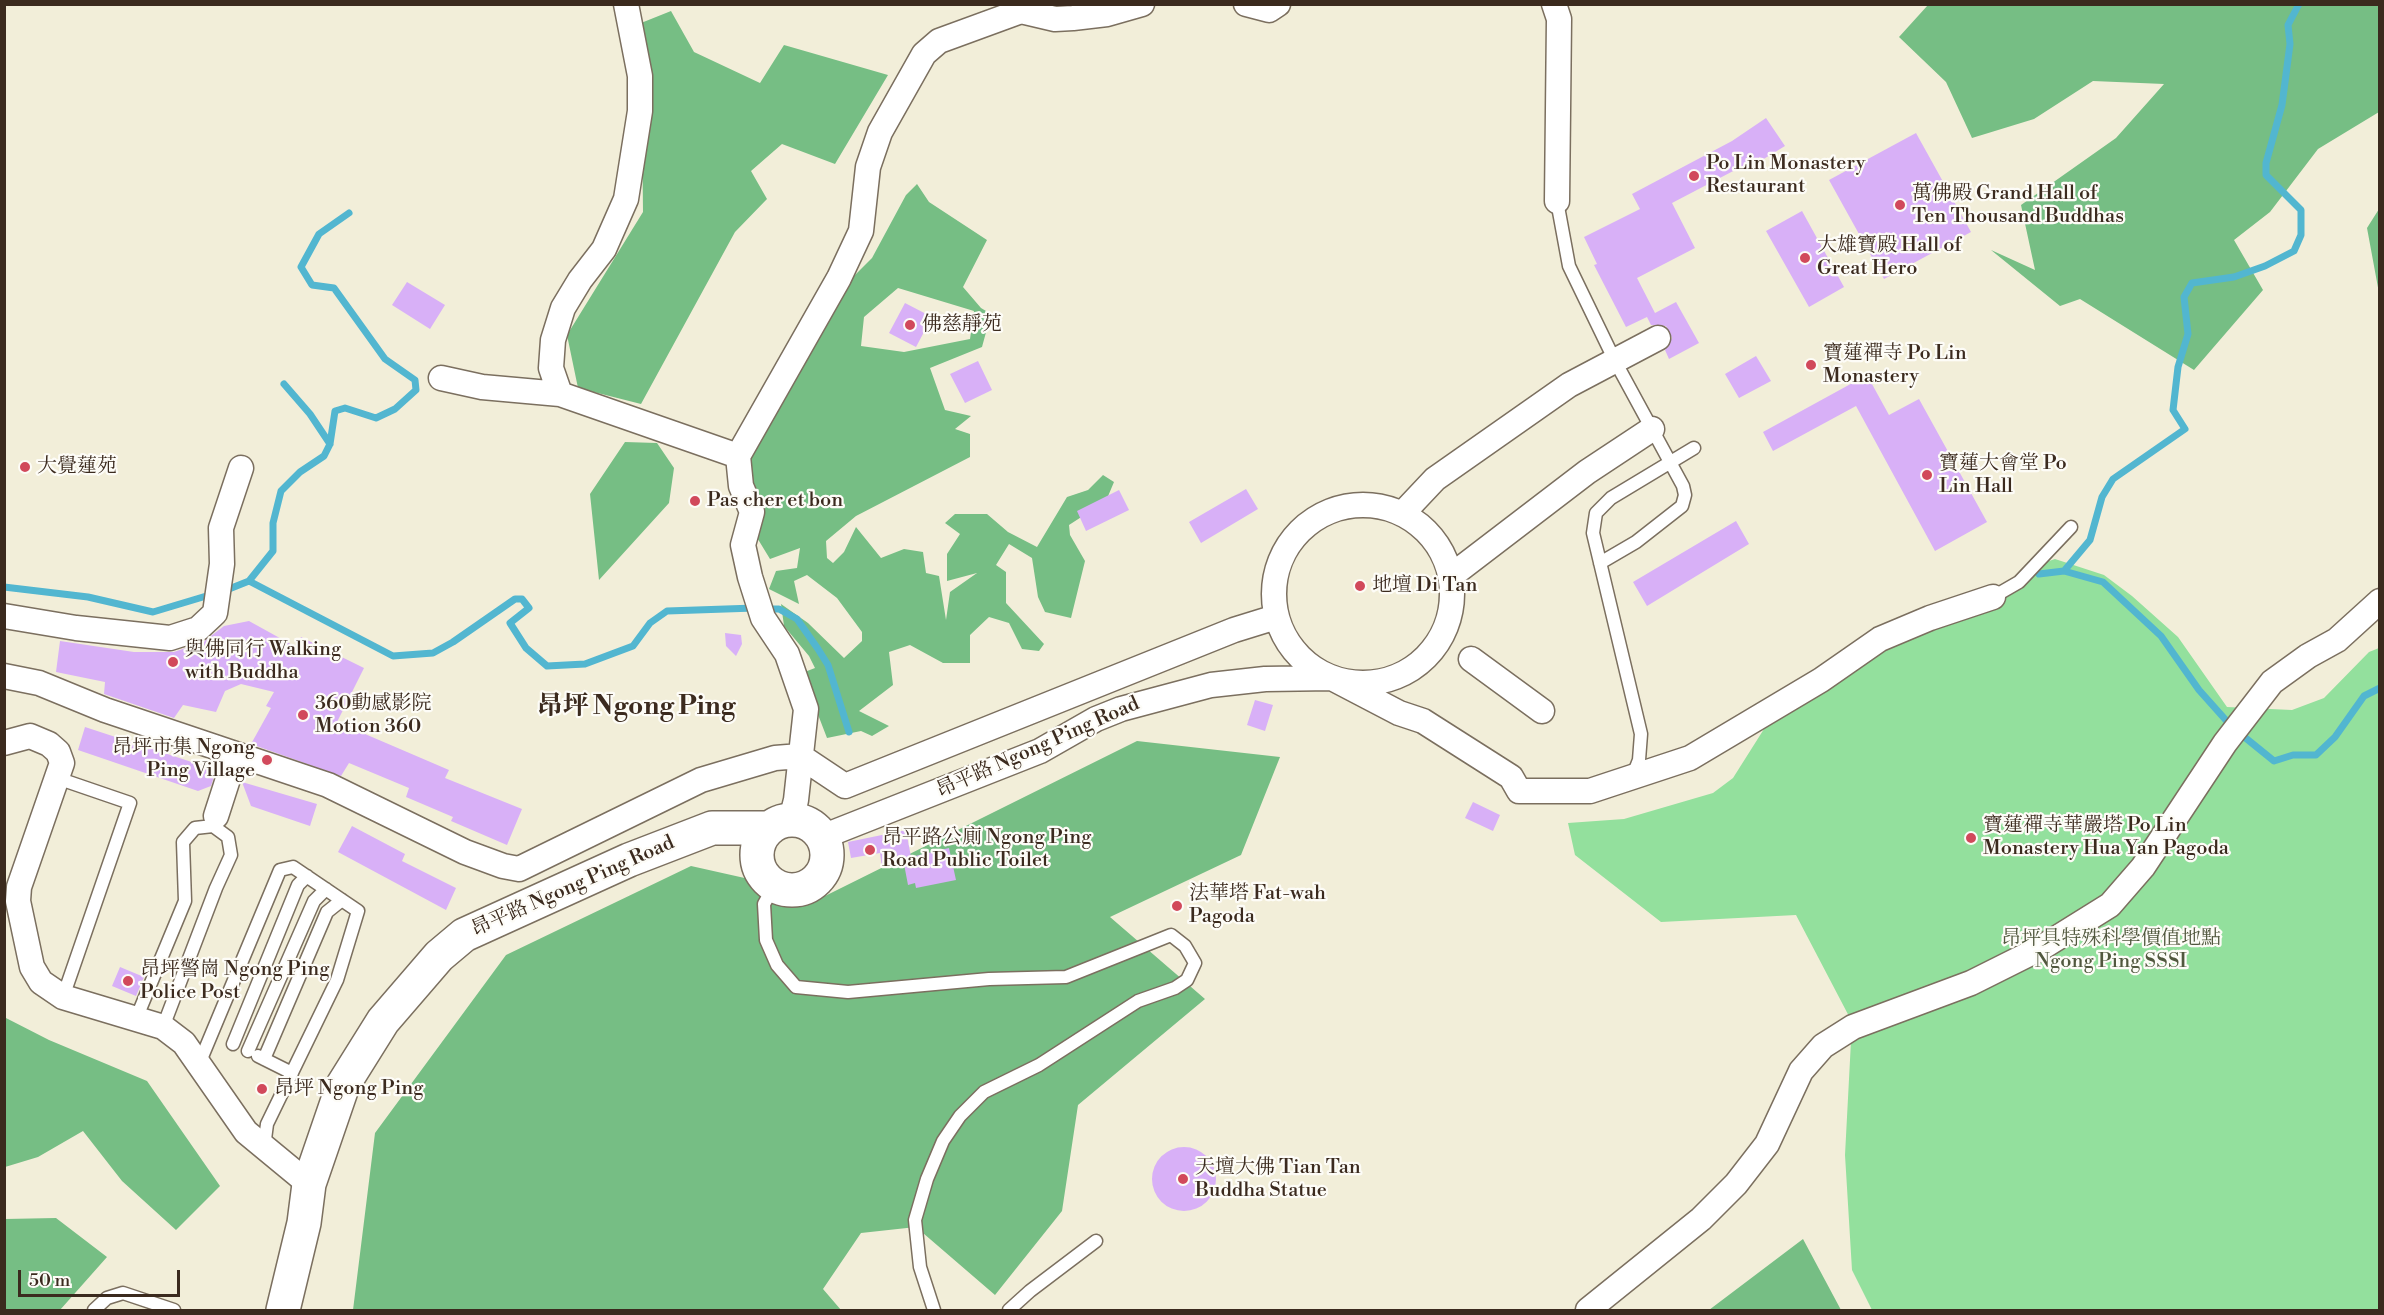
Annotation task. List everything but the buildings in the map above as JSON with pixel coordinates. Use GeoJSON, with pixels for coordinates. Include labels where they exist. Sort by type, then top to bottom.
{"type":"FeatureCollection","features":[{"type":"Feature","properties":{"kind":"main road"},"geometry":{"type":"LineString","coordinates":[[780,824],[809,824],[822,837],[826,846],[826,864],[817,880],[801,890],[783,890],[774,886],[761,874],[756,857],[760,840],[780,824]]}},
{"type":"Feature","properties":{"kind":"main road","name":"昂平路 Ngong Ping Road"},"geometry":{"type":"LineString","coordinates":[[283,1311],[304,1223],[309,1184],[343,1085],[383,1022],[439,956],[464,935],[554,892],[712,828],[780,824]]}},
{"type":"Feature","properties":{"kind":"main road"},"geometry":{"type":"LineString","coordinates":[[712,828],[756,857]]}},
{"type":"Feature","properties":{"kind":"street"},"geometry":{"type":"LineString","coordinates":[[560,394],[551,368],[554,340],[563,308],[579,280],[604,249],[626,199],[633,159],[640,111],[640,76],[626,4]]}},
{"type":"Feature","properties":{"kind":"street"},"geometry":{"type":"LineString","coordinates":[[780,824],[796,800],[806,709],[801,688],[787,654],[763,618],[755,594],[742,545],[752,512],[741,486],[738,456],[839,278],[861,231],[868,167],[880,132],[924,54],[939,41],[1021,11],[1055,19],[1074,18],[1107,14],[1142,4]]}},
{"type":"Feature","properties":{"kind":"street"},"geometry":{"type":"LineString","coordinates":[[1246,4],[1269,10],[1278,4]]}},
{"type":"Feature","properties":{"kind":"street"},"geometry":{"type":"LineString","coordinates":[[1554,4],[1559,19],[1557,201]]}},
{"type":"Feature","properties":{"kind":"street"},"geometry":{"type":"LineString","coordinates":[[1402,514],[1435,480],[1569,385],[1658,338]]}},
{"type":"Feature","properties":{"kind":"street"},"geometry":{"type":"LineString","coordinates":[[441,378],[482,387],[560,394],[738,456]]}},
{"type":"Feature","properties":{"kind":"street"},"geometry":{"type":"LineString","coordinates":[[1451,576],[1587,472],[1652,429]]}},
{"type":"Feature","properties":{"kind":"street"},"geometry":{"type":"LineString","coordinates":[[4,616],[76,628],[170,638],[198,629],[215,613],[222,564],[221,528],[241,468]]}},
{"type":"Feature","properties":{"kind":"street"},"geometry":{"type":"LineString","coordinates":[[1332,678],[1358,684],[1386,681],[1411,670],[1432,652],[1446,629],[1453,603],[1451,576],[1442,550],[1425,529],[1402,514],[1378,506],[1353,506],[1328,512],[1306,526],[1289,544],[1278,567],[1274,592],[1276,617],[1288,643],[1307,665],[1399,713],[1423,722],[1511,777],[1519,791],[1590,791],[1690,758],[1821,680],[1880,639],[1930,618],[1993,597]]}},
{"type":"Feature","properties":{"kind":"street"},"geometry":{"type":"LineString","coordinates":[[1588,1311],[1701,1219],[1736,1184],[1767,1144],[1802,1071],[1823,1046],[1853,1026],[1971,983],[2041,948],[2110,905],[2143,867],[2225,743],[2272,682],[2308,656],[2337,640],[2379,601]]}},
{"type":"Feature","properties":{"kind":"street"},"geometry":{"type":"LineString","coordinates":[[4,676],[39,683],[105,710],[328,785],[465,852],[503,866],[519,869],[701,780],[775,758],[800,756],[845,786],[1234,630],[1276,617]]}},
{"type":"Feature","properties":{"kind":"street"},"geometry":{"type":"LineString","coordinates":[[1471,659],[1542,711]]}},
{"type":"Feature","properties":{"kind":"street","name":"昂平路 Ngong Ping Road"},"geometry":{"type":"LineString","coordinates":[[822,837],[984,775],[1040,751],[1096,719],[1151,699],[1211,685],[1264,678],[1332,678]]}},
{"type":"Feature","properties":{"kind":"street"},"geometry":{"type":"LineString","coordinates":[[4,743],[30,736],[49,744],[58,752],[62,763],[19,887],[18,901],[32,967],[40,982],[63,996],[164,1027],[184,1042],[246,1132],[309,1184]]}},
{"type":"Feature","properties":{"kind":"street"},"geometry":{"type":"LineString","coordinates":[[216,816],[236,754]]}},
{"type":"Feature","properties":{"kind":"lane"},"geometry":{"type":"LineString","coordinates":[[1557,201],[1569,266],[1615,361],[1683,486],[1682,506],[1635,542],[1600,563]]}},
{"type":"Feature","properties":{"kind":"lane"},"geometry":{"type":"LineString","coordinates":[[1632,779],[1640,760],[1641,734],[1593,533],[1596,513],[1611,498],[1694,448]]}},
{"type":"Feature","properties":{"kind":"lane"},"geometry":{"type":"LineString","coordinates":[[1993,597],[2019,582],[2071,527]]}},
{"type":"Feature","properties":{"kind":"lane"},"geometry":{"type":"LineString","coordinates":[[57,778],[130,803],[63,996]]}},
{"type":"Feature","properties":{"kind":"lane"},"geometry":{"type":"LineString","coordinates":[[136,1019],[185,901],[183,842],[195,828],[213,826],[228,837],[231,855],[216,888],[164,1027]]}},
{"type":"Feature","properties":{"kind":"lane"},"geometry":{"type":"LineString","coordinates":[[199,1064],[280,870],[293,867],[358,911],[337,980],[267,1124],[264,1149]]}},
{"type":"Feature","properties":{"kind":"lane"},"geometry":{"type":"LineString","coordinates":[[233,1044],[298,885],[307,876]]}},
{"type":"Feature","properties":{"kind":"lane"},"geometry":{"type":"LineString","coordinates":[[774,886],[764,904],[766,940],[777,965],[796,987],[848,992],[989,979],[1066,976],[1171,935],[1185,946],[1194,963],[1187,980],[1175,988],[1138,1001],[1039,1065],[984,1092],[960,1116],[943,1141],[927,1179],[915,1220],[920,1268],[934,1311]]}},
{"type":"Feature","properties":{"kind":"lane"},"geometry":{"type":"LineString","coordinates":[[248,1051],[314,901],[326,889]]}},
{"type":"Feature","properties":{"kind":"lane"},"geometry":{"type":"LineString","coordinates":[[264,1059],[327,912],[342,900]]}},
{"type":"Feature","properties":{"kind":"lane"},"geometry":{"type":"LineString","coordinates":[[212,1033],[292,1073]]}},
{"type":"Feature","properties":{"kind":"lane"},"geometry":{"type":"LineString","coordinates":[[1010,1311],[1030,1291],[1096,1241]]}},
{"type":"Feature","properties":{"kind":"lane"},"geometry":{"type":"LineString","coordinates":[[94,1311],[108,1298],[123,1293],[174,1311]]}},
{"type":"Feature","properties":{"kind":"green space"},"geometry":{"type":"Polygon","coordinates":[[[1928,5],[2379,5],[2379,112],[2318,149],[2270,212],[2234,240],[2263,290],[2194,370],[2080,299],[2060,306],[1991,250],[2035,270],[2021,205],[2116,138],[2164,84],[2093,81],[2034,119],[1972,138],[1946,82],[1899,37],[1928,5]]]}},
{"type":"Feature","properties":{"kind":"green space"},"geometry":{"type":"Polygon","coordinates":[[[671,11],[694,52],[760,83],[784,45],[888,75],[835,164],[782,144],[751,171],[767,199],[735,232],[641,404],[578,388],[567,335],[643,212],[641,23],[671,11]]]}},
{"type":"Feature","properties":{"kind":"green space"},"geometry":{"type":"Polygon","coordinates":[[[917,184],[929,202],[987,240],[963,287],[981,308],[991,314],[982,347],[930,368],[945,410],[971,416],[955,429],[970,434],[970,457],[856,516],[826,541],[827,558],[833,563],[844,552],[856,527],[881,558],[904,549],[923,552],[926,573],[939,576],[946,620],[950,592],[977,573],[947,581],[947,554],[960,534],[945,523],[955,514],[987,514],[1008,532],[1037,547],[1067,497],[1088,490],[1103,475],[1114,482],[1106,501],[1069,525],[1070,535],[1085,561],[1071,618],[1045,612],[1038,597],[1032,558],[1009,544],[996,565],[1006,572],[1006,603],[1044,644],[1039,651],[1022,649],[1009,623],[989,617],[970,635],[970,663],[943,663],[910,645],[889,652],[893,685],[859,711],[889,726],[872,736],[861,731],[827,738],[802,673],[815,668],[809,656],[784,626],[781,604],[808,623],[844,658],[862,641],[862,632],[837,598],[807,575],[794,581],[799,604],[769,589],[776,571],[797,568],[800,548],[770,559],[756,536],[760,522],[749,459],[803,352],[798,325],[831,305],[836,294],[872,258],[906,195],[917,184]],[[898,288],[864,317],[861,346],[904,352],[970,339],[974,311],[898,288]]]}},
{"type":"Feature","properties":{"kind":"green space"},"geometry":{"type":"Polygon","coordinates":[[[2379,209],[2379,293],[2367,228],[2379,209]]]}},
{"type":"Feature","properties":{"kind":"green space"},"geometry":{"type":"Polygon","coordinates":[[[625,442],[657,443],[674,468],[669,503],[599,580],[590,494],[625,442]]]}},
{"type":"Feature","properties":{"kind":"green space","name":"昂坪具特殊科學價值地點 Ngong Ping SSSI"},"geometry":{"type":"Polygon","coordinates":[[[2055,559],[2104,575],[2132,596],[2178,637],[2227,707],[2292,710],[2324,698],[2369,652],[2379,648],[2379,1310],[1872,1310],[1852,1270],[1845,1155],[1852,1022],[1796,915],[1661,922],[1575,855],[1568,823],[1624,819],[1713,793],[1733,778],[1764,729],[1841,663],[1981,606],[2028,568],[2055,559]]]}},
{"type":"Feature","properties":{"kind":"green space"},"geometry":{"type":"Polygon","coordinates":[[[1137,741],[1280,757],[1241,855],[1110,917],[1205,999],[1078,1105],[1062,1211],[995,1295],[916,1227],[861,1233],[823,1289],[841,1310],[353,1310],[375,1133],[506,955],[691,866],[825,896],[1137,741]]]}},
{"type":"Feature","properties":{"kind":"green space"},"geometry":{"type":"Polygon","coordinates":[[[4,1017],[49,1040],[147,1081],[220,1186],[176,1230],[122,1181],[83,1131],[38,1157],[5,1167],[4,1017]]]}},
{"type":"Feature","properties":{"kind":"green space"},"geometry":{"type":"Polygon","coordinates":[[[56,1218],[107,1257],[60,1310],[5,1310],[5,1219],[56,1218]]]}},
{"type":"Feature","properties":{"kind":"green space"},"geometry":{"type":"Polygon","coordinates":[[[1803,1239],[1841,1310],[1709,1310],[1803,1239]]]}},
{"type":"Feature","properties":{"kind":"waterway"},"geometry":{"type":"LineString","coordinates":[[2064,571],[2090,540],[2102,497],[2113,479],[2185,429],[2173,410],[2178,367],[2188,334],[2184,297],[2192,283],[2234,277],[2265,266],[2294,251],[2301,235],[2301,210],[2266,175],[2266,163],[2282,105],[2290,44],[2288,25],[2299,4]]}},
{"type":"Feature","properties":{"kind":"waterway"},"geometry":{"type":"LineString","coordinates":[[249,581],[273,551],[273,523],[281,491],[300,472],[324,456],[330,444],[335,411],[345,408],[376,418],[395,409],[416,390],[415,380],[385,359],[334,288],[312,285],[301,267],[319,234],[349,213]]}},
{"type":"Feature","properties":{"kind":"waterway"},"geometry":{"type":"LineString","coordinates":[[284,384],[310,414],[330,444]]}},
{"type":"Feature","properties":{"kind":"waterway"},"geometry":{"type":"LineString","coordinates":[[2039,574],[2064,571],[2103,582],[2161,636],[2199,690],[2232,727],[2274,761],[2293,755],[2316,755],[2335,737],[2364,696],[2380,688]]}},
{"type":"Feature","properties":{"kind":"waterway"},"geometry":{"type":"LineString","coordinates":[[224,591],[249,581],[393,656],[433,653],[453,642],[515,599],[522,599],[529,608],[510,623],[526,648],[547,666],[585,664],[633,646],[650,623],[667,611],[755,608]]}},
{"type":"Feature","properties":{"kind":"waterway"},"geometry":{"type":"LineString","coordinates":[[4,587],[88,597],[153,612],[213,594]]}},
{"type":"Feature","properties":{"kind":"waterway"},"geometry":{"type":"LineString","coordinates":[[766,609],[779,609],[797,619],[818,649],[828,665],[849,732]]}},
{"type":"Feature","properties":{"kind":"place","name":"Po Lin Monastery Restaurant"},"geometry":{"type":"Point","coordinates":[1694,176]}},
{"type":"Feature","properties":{"kind":"place","name":"萬佛殿 Grand Hall of Ten Thousand Buddhas"},"geometry":{"type":"Point","coordinates":[1900,205]}},
{"type":"Feature","properties":{"kind":"place","name":"大雄寶殿 Hall of Great Hero"},"geometry":{"type":"Point","coordinates":[1805,258]}},
{"type":"Feature","properties":{"kind":"place","name":"佛慈靜苑"},"geometry":{"type":"Point","coordinates":[910,325]}},
{"type":"Feature","properties":{"kind":"place","name":"寶蓮禪寺 Po Lin Monastery"},"geometry":{"type":"Point","coordinates":[1811,365]}},
{"type":"Feature","properties":{"kind":"place","name":"大覺蓮苑"},"geometry":{"type":"Point","coordinates":[25,467]}},
{"type":"Feature","properties":{"kind":"place","name":"寶蓮大會堂 Po Lin Hall"},"geometry":{"type":"Point","coordinates":[1927,475]}},
{"type":"Feature","properties":{"kind":"place","name":"Pas cher et bon"},"geometry":{"type":"Point","coordinates":[695,501]}},
{"type":"Feature","properties":{"kind":"place","name":"地壇 Di Tan"},"geometry":{"type":"Point","coordinates":[1360,586]}},
{"type":"Feature","properties":{"kind":"place","name":"與佛同行 Walking with Buddha"},"geometry":{"type":"Point","coordinates":[173,662]}},
{"type":"Feature","properties":{"kind":"place","name":"360動感影院 Motion 360"},"geometry":{"type":"Point","coordinates":[303,715]}},
{"type":"Feature","properties":{"kind":"place","name":"昂坪市集 Ngong Ping Village"},"geometry":{"type":"Point","coordinates":[267,760]}},
{"type":"Feature","properties":{"kind":"place","name":"寶蓮禪寺華嚴塔 Po Lin Monastery Hua Yan Pagoda"},"geometry":{"type":"Point","coordinates":[1971,838]}},
{"type":"Feature","properties":{"kind":"place","name":"昂平路公廁 Ngong Ping Road Public Toilet"},"geometry":{"type":"Point","coordinates":[870,850]}},
{"type":"Feature","properties":{"kind":"place","name":"法華塔 Fat-wah Pagoda"},"geometry":{"type":"Point","coordinates":[1177,906]}},
{"type":"Feature","properties":{"kind":"place","name":"昂坪警崗 Ngong Ping Police Post"},"geometry":{"type":"Point","coordinates":[128,981]}},
{"type":"Feature","properties":{"kind":"place","name":"昂坪 Ngong Ping"},"geometry":{"type":"Point","coordinates":[262,1089]}},
{"type":"Feature","properties":{"kind":"place","name":"天壇大佛 Tian Tan Buddha Statue"},"geometry":{"type":"Point","coordinates":[1183,1179]}},
{"type":"Feature","properties":{"kind":"district","name":"昂坪 Ngong Ping"},"geometry":{"type":"Point","coordinates":[636,708]}}]}
